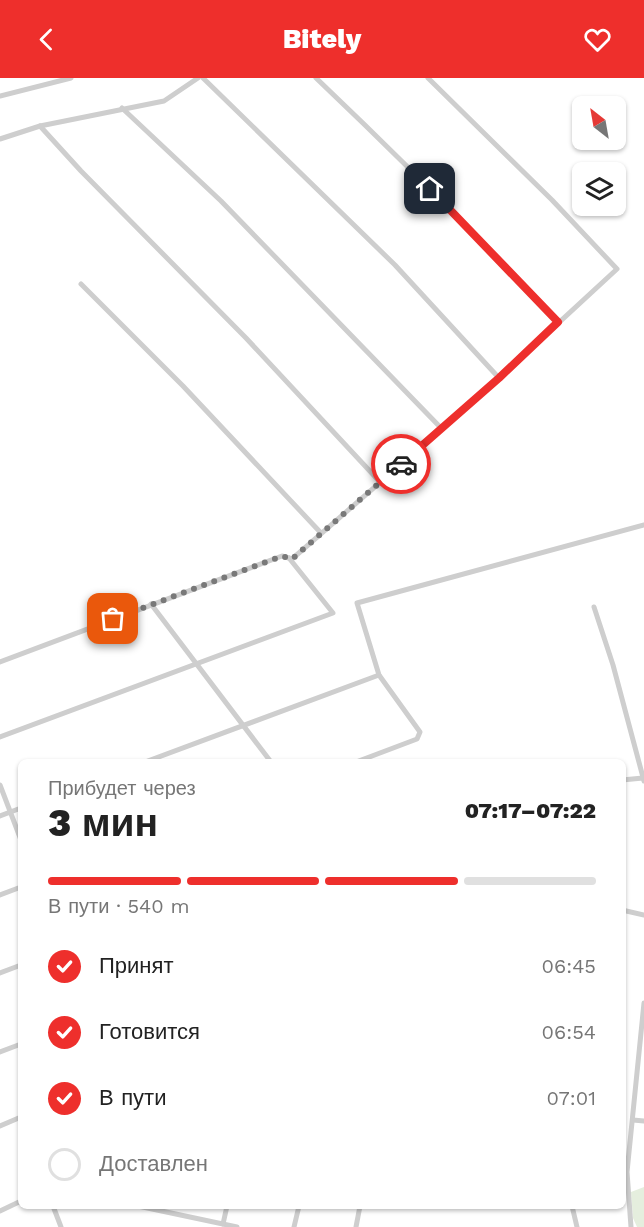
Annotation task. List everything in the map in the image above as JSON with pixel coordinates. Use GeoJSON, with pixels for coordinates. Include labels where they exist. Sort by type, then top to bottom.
{"type":"FeatureCollection","features":[{"type":"Feature","properties":{"kind":"street"},"geometry":{"type":"LineString","coordinates":[[0,96],[71,78]]}},
{"type":"Feature","properties":{"kind":"street"},"geometry":{"type":"LineString","coordinates":[[0,139],[40,126],[164,101],[198,78]]}},
{"type":"Feature","properties":{"kind":"street"},"geometry":{"type":"LineString","coordinates":[[203,78],[395,265],[499,378]]}},
{"type":"Feature","properties":{"kind":"street"},"geometry":{"type":"LineString","coordinates":[[316,78],[399,157],[558,322]]}},
{"type":"Feature","properties":{"kind":"street"},"geometry":{"type":"LineString","coordinates":[[292,559],[442,429],[617,269],[552,200],[428,78]]}},
{"type":"Feature","properties":{"kind":"street"},"geometry":{"type":"LineString","coordinates":[[122,108],[221,201],[442,429]]}},
{"type":"Feature","properties":{"kind":"street"},"geometry":{"type":"LineString","coordinates":[[40,126],[81,171],[246,338],[380,482]]}},
{"type":"Feature","properties":{"kind":"street"},"geometry":{"type":"LineString","coordinates":[[81,284],[183,386],[321,533]]}},
{"type":"Feature","properties":{"kind":"street"},"geometry":{"type":"LineString","coordinates":[[364,759],[417,739],[420,732],[379,675],[357,603],[644,525]]}},
{"type":"Feature","properties":{"kind":"street"},"geometry":{"type":"LineString","coordinates":[[0,662],[282,556],[292,559],[333,613],[0,737]]}},
{"type":"Feature","properties":{"kind":"street"},"geometry":{"type":"LineString","coordinates":[[151,604],[268,759]]}},
{"type":"Feature","properties":{"kind":"street"},"geometry":{"type":"LineString","coordinates":[[594,607],[613,665],[644,779],[626,780]]}},
{"type":"Feature","properties":{"kind":"street"},"geometry":{"type":"LineString","coordinates":[[153,759],[379,675]]}},
{"type":"Feature","properties":{"kind":"street"},"geometry":{"type":"LineString","coordinates":[[0,785],[18,832]]}},
{"type":"Feature","properties":{"kind":"street"},"geometry":{"type":"LineString","coordinates":[[0,816],[18,809]]}},
{"type":"Feature","properties":{"kind":"street"},"geometry":{"type":"LineString","coordinates":[[0,894],[18,888]]}},
{"type":"Feature","properties":{"kind":"street"},"geometry":{"type":"LineString","coordinates":[[626,911],[644,915]]}},
{"type":"Feature","properties":{"kind":"street"},"geometry":{"type":"LineString","coordinates":[[0,973],[18,966]]}},
{"type":"Feature","properties":{"kind":"street"},"geometry":{"type":"LineString","coordinates":[[631,1227],[627,1173],[644,1004]]}},
{"type":"Feature","properties":{"kind":"street"},"geometry":{"type":"LineString","coordinates":[[0,1052],[18,1045]]}},
{"type":"Feature","properties":{"kind":"street"},"geometry":{"type":"LineString","coordinates":[[0,1126],[18,1118]]}},
{"type":"Feature","properties":{"kind":"street"},"geometry":{"type":"LineString","coordinates":[[633,1120],[644,1121]]}},
{"type":"Feature","properties":{"kind":"street"},"geometry":{"type":"LineString","coordinates":[[0,1211],[18,1202]]}},
{"type":"Feature","properties":{"kind":"street"},"geometry":{"type":"LineString","coordinates":[[54,1209],[61,1227]]}},
{"type":"Feature","properties":{"kind":"street"},"geometry":{"type":"LineString","coordinates":[[159,1209],[237,1227]]}},
{"type":"Feature","properties":{"kind":"street"},"geometry":{"type":"LineString","coordinates":[[223,1224],[226,1209]]}},
{"type":"Feature","properties":{"kind":"street"},"geometry":{"type":"LineString","coordinates":[[294,1227],[298,1209]]}},
{"type":"Feature","properties":{"kind":"street"},"geometry":{"type":"LineString","coordinates":[[356,1227],[359,1209]]}},
{"type":"Feature","properties":{"kind":"street"},"geometry":{"type":"LineString","coordinates":[[573,1209],[577,1227]]}},
{"type":"Feature","properties":{"kind":"green space"},"geometry":{"type":"Polygon","coordinates":[[[644,1187],[644,1227],[637,1227],[633,1218],[631,1192],[644,1187]]]}},
{"type":"Feature","properties":{"kind":"way so far"},"geometry":{"type":"LineString","coordinates":[[113,619],[282,556],[292,559],[401,464]]}},
{"type":"Feature","properties":{"kind":"route"},"geometry":{"type":"LineString","coordinates":[[401,464],[499,378],[558,322],[430,189]]}}]}
